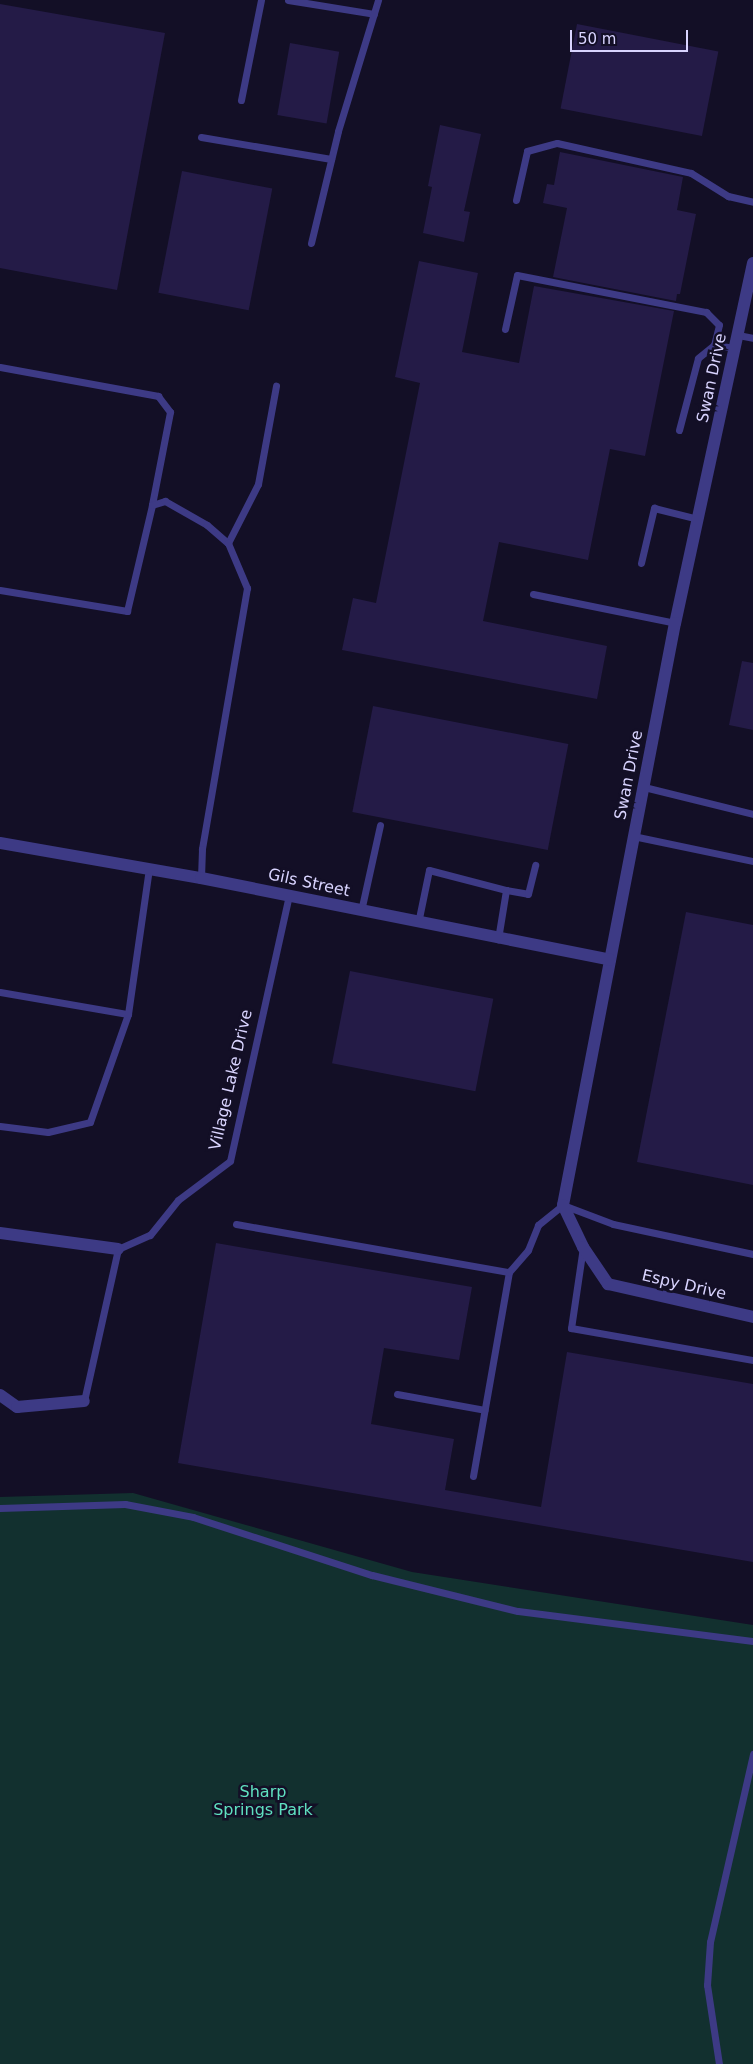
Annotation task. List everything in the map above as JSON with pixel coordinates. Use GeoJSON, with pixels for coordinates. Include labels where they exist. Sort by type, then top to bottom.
{"type":"FeatureCollection","features":[{"type":"Feature","properties":{"kind":"street","name":"Swan Drive"},"geometry":{"type":"LineString","coordinates":[[563,1205],[675,624],[735,348],[749,298],[753,264]]}},
{"type":"Feature","properties":{"kind":"street","name":"Gils Street"},"geometry":{"type":"LineString","coordinates":[[0,843],[201,878],[610,960]]}},
{"type":"Feature","properties":{"kind":"street"},"geometry":{"type":"LineString","coordinates":[[563,1205],[584,1247]]}},
{"type":"Feature","properties":{"kind":"street"},"geometry":{"type":"LineString","coordinates":[[0,1233],[118,1249]]}},
{"type":"Feature","properties":{"kind":"street","name":"Espy Drive"},"geometry":{"type":"LineString","coordinates":[[584,1247],[608,1284],[753,1317]]}},
{"type":"Feature","properties":{"kind":"street"},"geometry":{"type":"LineString","coordinates":[[0,1395],[17,1407],[84,1401]]}},
{"type":"Feature","properties":{"kind":"lane"},"geometry":{"type":"LineString","coordinates":[[241,100],[261,0]]}},
{"type":"Feature","properties":{"kind":"lane"},"geometry":{"type":"LineString","coordinates":[[288,0],[374,14]]}},
{"type":"Feature","properties":{"kind":"lane"},"geometry":{"type":"LineString","coordinates":[[311,243],[331,159],[378,0]]}},
{"type":"Feature","properties":{"kind":"lane"},"geometry":{"type":"LineString","coordinates":[[201,137],[331,159]]}},
{"type":"Feature","properties":{"kind":"lane"},"geometry":{"type":"LineString","coordinates":[[516,200],[527,151],[557,143],[691,173],[728,196],[753,202]]}},
{"type":"Feature","properties":{"kind":"lane"},"geometry":{"type":"LineString","coordinates":[[505,329],[518,275],[706,312],[719,325],[714,345],[698,358],[679,430]]}},
{"type":"Feature","properties":{"kind":"lane"},"geometry":{"type":"LineString","coordinates":[[738,335],[753,338]]}},
{"type":"Feature","properties":{"kind":"lane"},"geometry":{"type":"LineString","coordinates":[[714,345],[735,348]]}},
{"type":"Feature","properties":{"kind":"lane"},"geometry":{"type":"LineString","coordinates":[[0,367],[158,396],[170,412],[152,505],[127,611],[0,590]]}},
{"type":"Feature","properties":{"kind":"lane"},"geometry":{"type":"LineString","coordinates":[[228,543],[258,484],[276,386]]}},
{"type":"Feature","properties":{"kind":"lane"},"geometry":{"type":"LineString","coordinates":[[152,505],[165,501],[207,525],[228,543],[247,588],[202,849],[201,878]]}},
{"type":"Feature","properties":{"kind":"lane"},"geometry":{"type":"LineString","coordinates":[[641,563],[654,508],[698,518]]}},
{"type":"Feature","properties":{"kind":"lane"},"geometry":{"type":"LineString","coordinates":[[533,594],[675,624]]}},
{"type":"Feature","properties":{"kind":"lane"},"geometry":{"type":"LineString","coordinates":[[644,787],[753,814]]}},
{"type":"Feature","properties":{"kind":"lane"},"geometry":{"type":"LineString","coordinates":[[362,911],[380,825]]}},
{"type":"Feature","properties":{"kind":"lane"},"geometry":{"type":"LineString","coordinates":[[633,836],[753,861]]}},
{"type":"Feature","properties":{"kind":"lane"},"geometry":{"type":"LineString","coordinates":[[418,923],[429,870],[528,894],[534,865]]}},
{"type":"Feature","properties":{"kind":"lane"},"geometry":{"type":"LineString","coordinates":[[0,1126],[48,1132],[90,1122],[128,1014],[149,869]]}},
{"type":"Feature","properties":{"kind":"lane"},"geometry":{"type":"LineString","coordinates":[[498,939],[506,890]]}},
{"type":"Feature","properties":{"kind":"lane","name":"Village Lake Drive"},"geometry":{"type":"LineString","coordinates":[[118,1249],[150,1235],[178,1200],[230,1161],[289,896]]}},
{"type":"Feature","properties":{"kind":"lane"},"geometry":{"type":"LineString","coordinates":[[0,992],[128,1014]]}},
{"type":"Feature","properties":{"kind":"lane"},"geometry":{"type":"LineString","coordinates":[[473,1476],[509,1272],[528,1250],[538,1225],[563,1205],[613,1224],[753,1254]]}},
{"type":"Feature","properties":{"kind":"lane"},"geometry":{"type":"LineString","coordinates":[[236,1224],[509,1272]]}},
{"type":"Feature","properties":{"kind":"lane"},"geometry":{"type":"LineString","coordinates":[[584,1247],[570,1328],[753,1360]]}},
{"type":"Feature","properties":{"kind":"lane"},"geometry":{"type":"LineString","coordinates":[[84,1401],[118,1249]]}},
{"type":"Feature","properties":{"kind":"lane"},"geometry":{"type":"LineString","coordinates":[[398,1394],[485,1410]]}},
{"type":"Feature","properties":{"kind":"lane"},"geometry":{"type":"LineString","coordinates":[[0,1508],[125,1504],[193,1517],[372,1575],[518,1611],[753,1641]]}},
{"type":"Feature","properties":{"kind":"lane"},"geometry":{"type":"LineString","coordinates":[[719,2064],[707,1985],[710,1942],[753,1754]]}},
{"type":"Feature","properties":{"kind":"green space","name":"Sharp Springs Park"},"geometry":{"type":"Polygon","coordinates":[[[133,1493],[412,1572],[753,1625],[753,2064],[0,2064],[0,1497],[133,1493]]]}},
{"type":"Feature","properties":{"kind":"building"},"geometry":{"type":"Polygon","coordinates":[[[0,4],[165,33],[117,290],[0,268],[0,4]]]}},
{"type":"Feature","properties":{"kind":"building"},"geometry":{"type":"Polygon","coordinates":[[[577,24],[718,51],[702,136],[561,108],[577,24]]]}},
{"type":"Feature","properties":{"kind":"building"},"geometry":{"type":"Polygon","coordinates":[[[290,43],[339,52],[327,124],[277,115],[290,43]]]}},
{"type":"Feature","properties":{"kind":"building"},"geometry":{"type":"Polygon","coordinates":[[[440,125],[481,134],[464,211],[470,212],[464,242],[423,233],[432,187],[428,186],[440,125]]]}},
{"type":"Feature","properties":{"kind":"building"},"geometry":{"type":"Polygon","coordinates":[[[560,152],[683,177],[677,210],[696,214],[680,294],[677,294],[676,301],[553,277],[567,208],[543,203],[547,184],[554,185],[560,152]]]}},
{"type":"Feature","properties":{"kind":"building"},"geometry":{"type":"Polygon","coordinates":[[[182,171],[272,189],[249,310],[158,293],[182,171]]]}},
{"type":"Feature","properties":{"kind":"building"},"geometry":{"type":"Polygon","coordinates":[[[419,261],[478,273],[462,352],[519,363],[534,286],[674,311],[645,456],[610,449],[588,560],[499,542],[483,621],[607,646],[597,699],[342,650],[353,598],[376,603],[420,383],[395,377],[419,261]]]}},
{"type":"Feature","properties":{"kind":"building"},"geometry":{"type":"Polygon","coordinates":[[[742,661],[753,663],[753,730],[729,725],[742,661]]]}},
{"type":"Feature","properties":{"kind":"building"},"geometry":{"type":"Polygon","coordinates":[[[373,706],[568,744],[548,850],[352,812],[373,706]]]}},
{"type":"Feature","properties":{"kind":"building"},"geometry":{"type":"Polygon","coordinates":[[[686,912],[753,925],[753,1185],[637,1162],[686,912]]]}},
{"type":"Feature","properties":{"kind":"building"},"geometry":{"type":"Polygon","coordinates":[[[350,971],[493,999],[475,1091],[332,1063],[350,971]]]}},
{"type":"Feature","properties":{"kind":"building"},"geometry":{"type":"Polygon","coordinates":[[[216,1243],[472,1287],[459,1360],[384,1348],[371,1424],[454,1439],[445,1490],[541,1507],[567,1352],[753,1384],[753,1562],[178,1463],[216,1243]]]}}]}
